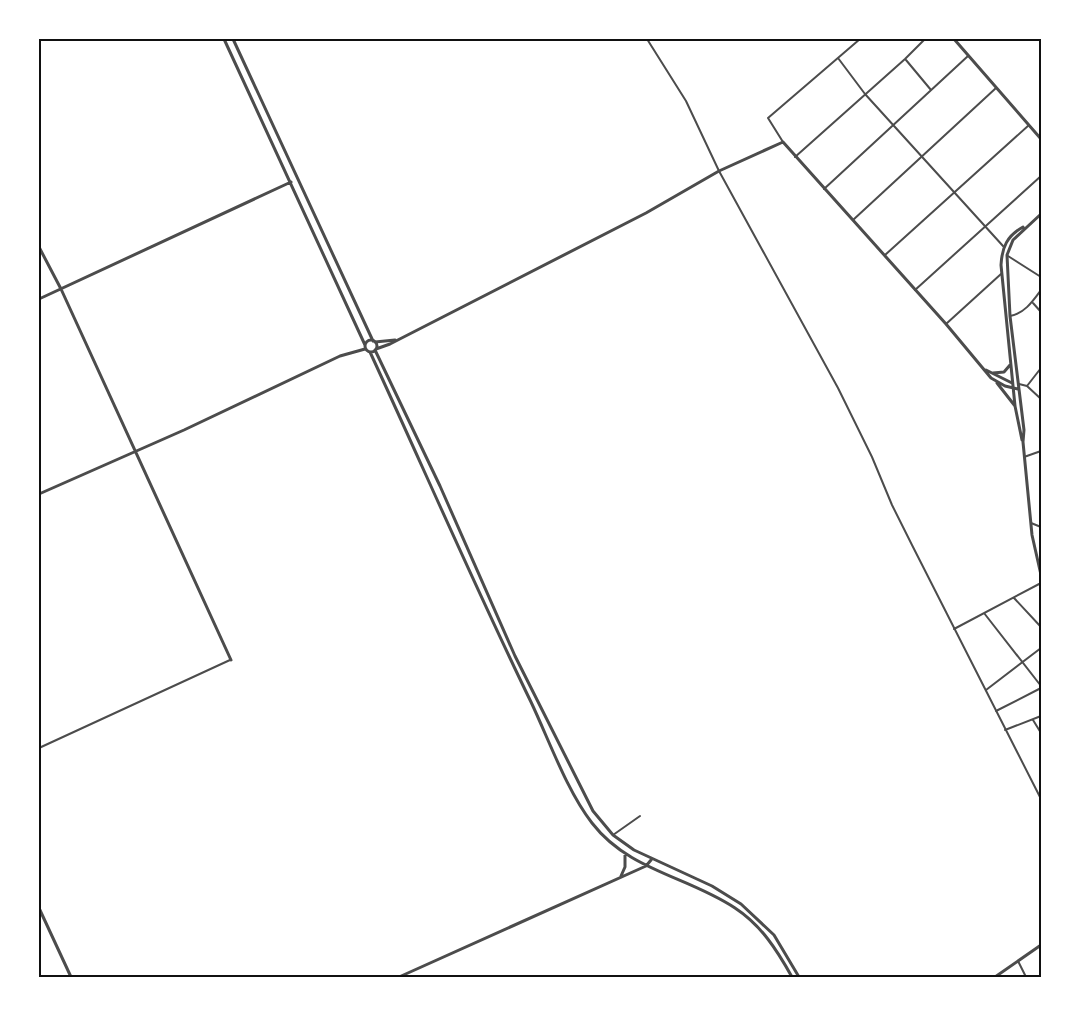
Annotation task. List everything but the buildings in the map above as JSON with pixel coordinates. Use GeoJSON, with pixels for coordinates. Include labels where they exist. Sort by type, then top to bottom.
{"type":"FeatureCollection","features":[{"type":"Feature","properties":{"kind":"street"},"geometry":{"type":"LineString","coordinates":[[225,39],[522,685],[586,815],[609,842],[625,855],[694,886],[736,909],[764,934],[780,954],[792,977],[798,975],[774,935],[741,904],[712,886],[651,860],[623,843],[613,835],[588,804],[528,682],[374,341],[233,39]]}},
{"type":"Feature","properties":{"kind":"street"},"geometry":{"type":"LineString","coordinates":[[647,39],[686,101],[719,171],[838,388],[892,505],[1041,799]]}},
{"type":"Feature","properties":{"kind":"street"},"geometry":{"type":"LineString","coordinates":[[860,39],[768,118],[795,157],[946,324],[1015,406]]}},
{"type":"Feature","properties":{"kind":"street"},"geometry":{"type":"LineString","coordinates":[[795,157],[925,39]]}},
{"type":"Feature","properties":{"kind":"street"},"geometry":{"type":"LineString","coordinates":[[954,39],[1041,139]]}},
{"type":"Feature","properties":{"kind":"street"},"geometry":{"type":"LineString","coordinates":[[824,189],[968,56]]}},
{"type":"Feature","properties":{"kind":"street"},"geometry":{"type":"LineString","coordinates":[[838,58],[865,94],[1003,246]]}},
{"type":"Feature","properties":{"kind":"street"},"geometry":{"type":"LineString","coordinates":[[905,59],[931,90]]}},
{"type":"Feature","properties":{"kind":"street"},"geometry":{"type":"LineString","coordinates":[[853,220],[996,88]]}},
{"type":"Feature","properties":{"kind":"street"},"geometry":{"type":"LineString","coordinates":[[885,255],[1029,125]]}},
{"type":"Feature","properties":{"kind":"street"},"geometry":{"type":"LineString","coordinates":[[370,352],[646,213],[719,171],[783,142]]}},
{"type":"Feature","properties":{"kind":"street"},"geometry":{"type":"LineString","coordinates":[[915,290],[1041,176]]}},
{"type":"Feature","properties":{"kind":"street"},"geometry":{"type":"LineString","coordinates":[[39,299],[291,182]]}},
{"type":"Feature","properties":{"kind":"street"},"geometry":{"type":"LineString","coordinates":[[1041,214],[1010,244],[1007,255],[1010,363],[1018,389],[1024,430],[1024,458],[1031,523],[1041,575]]}},
{"type":"Feature","properties":{"kind":"street"},"geometry":{"type":"LineString","coordinates":[[1023,442],[1015,406],[1008,316],[1001,274],[1003,246],[1013,233],[1029,224]]}},
{"type":"Feature","properties":{"kind":"street"},"geometry":{"type":"LineString","coordinates":[[39,247],[61,289],[231,660],[39,748]]}},
{"type":"Feature","properties":{"kind":"street"},"geometry":{"type":"LineString","coordinates":[[1007,255],[1041,277]]}},
{"type":"Feature","properties":{"kind":"street"},"geometry":{"type":"LineString","coordinates":[[946,324],[1001,274]]}},
{"type":"Feature","properties":{"kind":"street"},"geometry":{"type":"LineString","coordinates":[[1008,316],[1019,314],[1041,290]]}},
{"type":"Feature","properties":{"kind":"street"},"geometry":{"type":"LineString","coordinates":[[1032,302],[1041,312]]}},
{"type":"Feature","properties":{"kind":"street"},"geometry":{"type":"LineString","coordinates":[[39,494],[135,452],[340,356],[365,347],[369,340],[397,340]]}},
{"type":"Feature","properties":{"kind":"street"},"geometry":{"type":"LineString","coordinates":[[991,373],[1004,372],[1010,363]]}},
{"type":"Feature","properties":{"kind":"street"},"geometry":{"type":"LineString","coordinates":[[1027,386],[1041,368]]}},
{"type":"Feature","properties":{"kind":"street"},"geometry":{"type":"LineString","coordinates":[[984,369],[1027,386],[1041,399]]}},
{"type":"Feature","properties":{"kind":"street"},"geometry":{"type":"LineString","coordinates":[[996,381],[1018,389]]}},
{"type":"Feature","properties":{"kind":"street"},"geometry":{"type":"LineString","coordinates":[[415,448],[421,445]]}},
{"type":"Feature","properties":{"kind":"street"},"geometry":{"type":"LineString","coordinates":[[1024,458],[1041,451]]}},
{"type":"Feature","properties":{"kind":"street"},"geometry":{"type":"LineString","coordinates":[[1031,523],[1041,527]]}},
{"type":"Feature","properties":{"kind":"street"},"geometry":{"type":"LineString","coordinates":[[954,629],[1041,583]]}},
{"type":"Feature","properties":{"kind":"street"},"geometry":{"type":"LineString","coordinates":[[1014,598],[1041,627]]}},
{"type":"Feature","properties":{"kind":"street"},"geometry":{"type":"LineString","coordinates":[[984,613],[1041,687],[996,711]]}},
{"type":"Feature","properties":{"kind":"street"},"geometry":{"type":"LineString","coordinates":[[986,690],[1041,648]]}},
{"type":"Feature","properties":{"kind":"street"},"geometry":{"type":"LineString","coordinates":[[522,685],[528,682]]}},
{"type":"Feature","properties":{"kind":"street"},"geometry":{"type":"LineString","coordinates":[[1005,730],[1041,716]]}},
{"type":"Feature","properties":{"kind":"street"},"geometry":{"type":"LineString","coordinates":[[1033,719],[1041,733]]}},
{"type":"Feature","properties":{"kind":"street"},"geometry":{"type":"LineString","coordinates":[[613,835],[640,816]]}},
{"type":"Feature","properties":{"kind":"street"},"geometry":{"type":"LineString","coordinates":[[620,878],[625,867],[625,855]]}},
{"type":"Feature","properties":{"kind":"street"},"geometry":{"type":"LineString","coordinates":[[399,977],[646,866],[651,860]]}},
{"type":"Feature","properties":{"kind":"street"},"geometry":{"type":"LineString","coordinates":[[39,908],[71,977]]}},
{"type":"Feature","properties":{"kind":"street"},"geometry":{"type":"LineString","coordinates":[[994,977],[1041,945]]}},
{"type":"Feature","properties":{"kind":"street"},"geometry":{"type":"LineString","coordinates":[[1018,961],[1026,977]]}}]}
